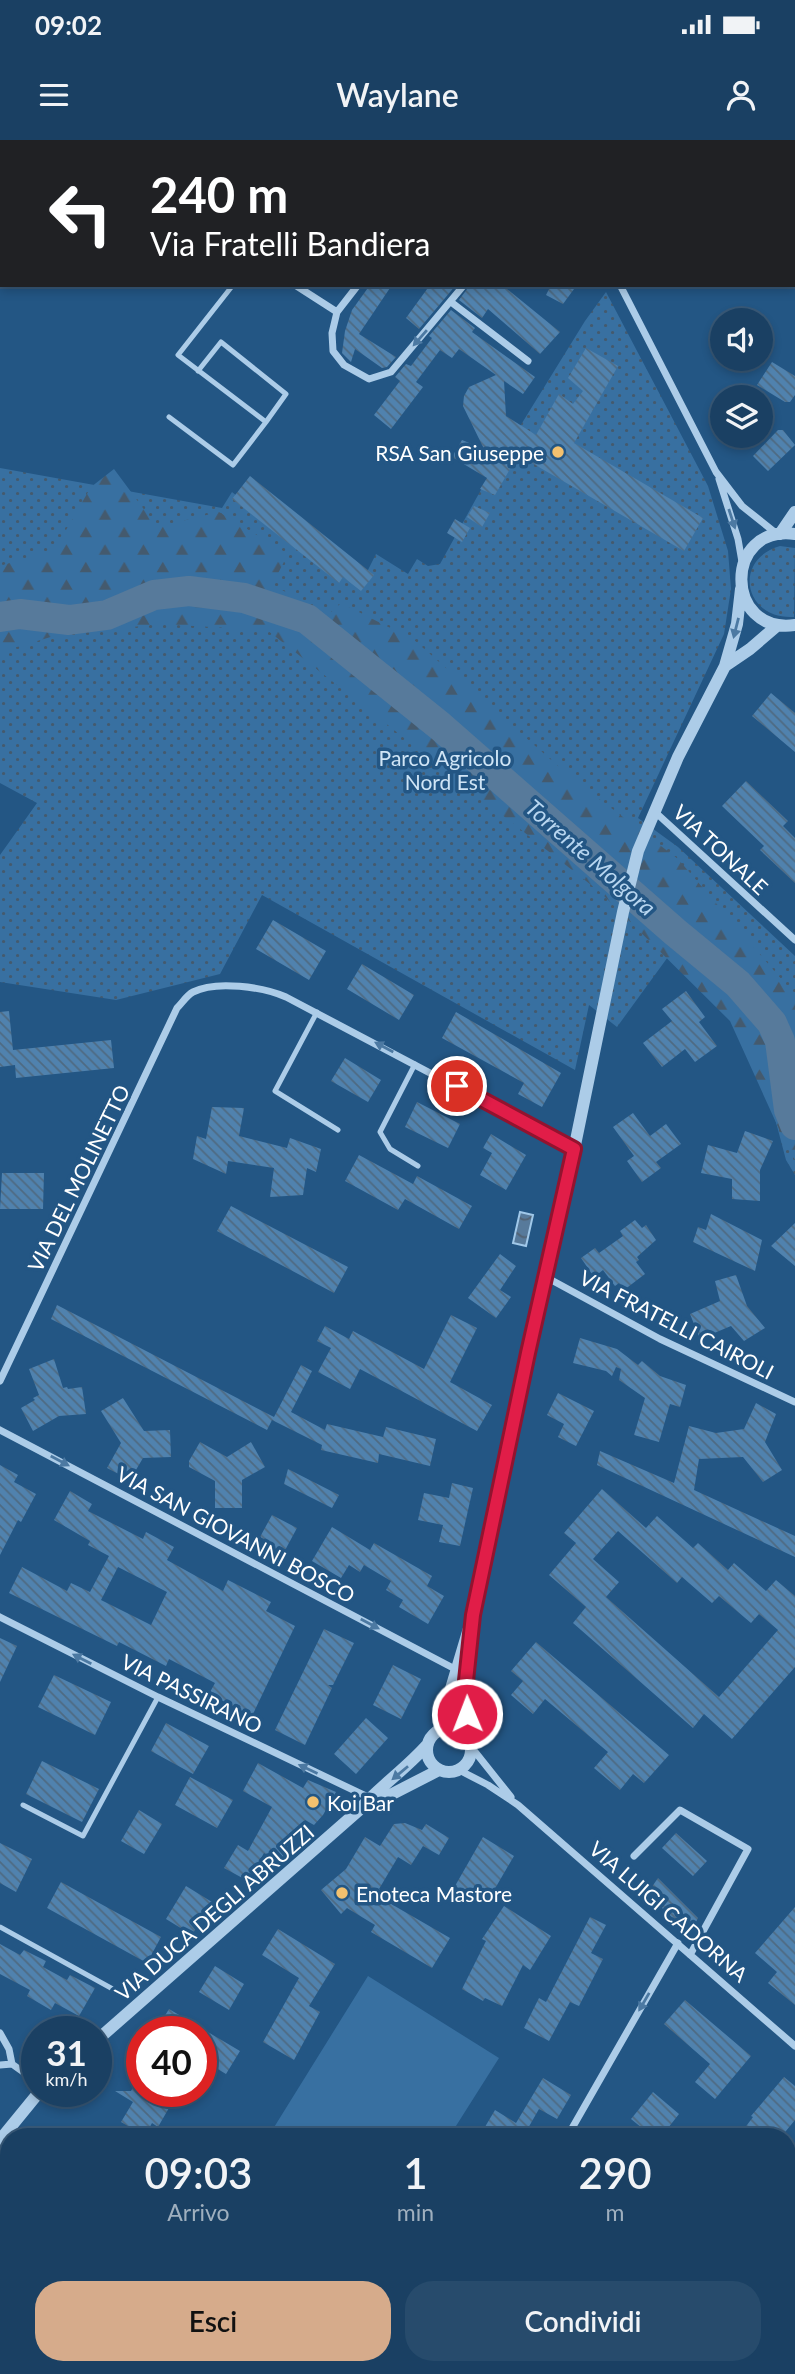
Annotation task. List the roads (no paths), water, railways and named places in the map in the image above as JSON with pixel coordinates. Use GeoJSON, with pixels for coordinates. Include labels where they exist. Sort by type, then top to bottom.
{"type":"FeatureCollection","features":[{"type":"Feature","properties":{"kind":"street"},"geometry":{"type":"LineString","coordinates":[[298,287],[337,312]]}},
{"type":"Feature","properties":{"kind":"street"},"geometry":{"type":"LineString","coordinates":[[356,287],[337,312],[332,332],[333,351],[344,365],[369,379],[391,372],[462,287]]}},
{"type":"Feature","properties":{"kind":"street"},"geometry":{"type":"LineString","coordinates":[[470,1743],[458,1729],[452,1727],[439,1730],[428,1744],[429,1759],[439,1770],[446,1772],[459,1770],[469,1761],[470,1743],[465,1690],[473,1615],[631,877],[638,851],[678,757],[725,666],[737,624],[741,589],[742,567],[738,539],[716,472],[621,287]]}},
{"type":"Feature","properties":{"kind":"street"},"geometry":{"type":"LineString","coordinates":[[451,302],[528,361]]}},
{"type":"Feature","properties":{"kind":"street"},"geometry":{"type":"LineString","coordinates":[[716,472],[742,506],[779,534]]}},
{"type":"Feature","properties":{"kind":"street"},"geometry":{"type":"LineString","coordinates":[[779,534],[795,512]]}},
{"type":"Feature","properties":{"kind":"street"},"geometry":{"type":"LineString","coordinates":[[742,567],[753,547],[764,539],[779,534],[795,534]]}},
{"type":"Feature","properties":{"kind":"street"},"geometry":{"type":"LineString","coordinates":[[741,589],[755,614],[766,621],[789,626]]}},
{"type":"Feature","properties":{"kind":"street"},"geometry":{"type":"LineString","coordinates":[[725,666],[789,626]]}},
{"type":"Feature","properties":{"kind":"street","name":"VIA TONALE"},"geometry":{"type":"LineString","coordinates":[[654,811],[795,940]]}},
{"type":"Feature","properties":{"kind":"street","name":"VIA DEL MOLINETTO"},"geometry":{"type":"LineString","coordinates":[[0,1381],[177,1008],[191,993],[206,988],[245,987],[270,990],[317,1012]]}},
{"type":"Feature","properties":{"kind":"street"},"geometry":{"type":"LineString","coordinates":[[317,1012],[574,1149]]}},
{"type":"Feature","properties":{"kind":"street","name":"VIA FRATELLI CAIROLI"},"geometry":{"type":"LineString","coordinates":[[544,1276],[660,1339],[795,1402]]}},
{"type":"Feature","properties":{"kind":"street","name":"VIA SAN GIOVANNI BOSCO"},"geometry":{"type":"LineString","coordinates":[[0,1430],[455,1670]]}},
{"type":"Feature","properties":{"kind":"street"},"geometry":{"type":"LineString","coordinates":[[439,1730],[473,1615]]}},
{"type":"Feature","properties":{"kind":"street","name":"VIA PASSIRANO"},"geometry":{"type":"LineString","coordinates":[[0,1617],[158,1698],[370,1798]]}},
{"type":"Feature","properties":{"kind":"street","name":"VIA LUIGI CADORNA"},"geometry":{"type":"LineString","coordinates":[[470,1743],[491,1774],[518,1805]]}},
{"type":"Feature","properties":{"kind":"street","name":"VIA DUCA DEGLI ABRUZZI"},"geometry":{"type":"LineString","coordinates":[[112,2028],[410,1765],[428,1744]]}},
{"type":"Feature","properties":{"kind":"street","name":"VIA DUCA DEGLI ABRUZZI"},"geometry":{"type":"LineString","coordinates":[[358,1811],[439,1770]]}},
{"type":"Feature","properties":{"kind":"street","name":"VIA LUIGI CADORNA"},"geometry":{"type":"LineString","coordinates":[[459,1770],[518,1805],[795,2046]]}},
{"type":"Feature","properties":{"kind":"street"},"geometry":{"type":"LineString","coordinates":[[634,1856],[680,1810],[748,1849],[690,1955]]}},
{"type":"Feature","properties":{"kind":"street"},"geometry":{"type":"LineString","coordinates":[[572,2128],[678,1943]]}},
{"type":"Feature","properties":{"kind":"street"},"geometry":{"type":"LineString","coordinates":[[0,2033],[9,2049],[12,2064]]}},
{"type":"Feature","properties":{"kind":"street"},"geometry":{"type":"LineString","coordinates":[[0,2065],[12,2064],[21,2070]]}},
{"type":"Feature","properties":{"kind":"street"},"geometry":{"type":"LineString","coordinates":[[10,2128],[27,2107]]}},
{"type":"Feature","properties":{"kind":"lane"},"geometry":{"type":"LineString","coordinates":[[231,287],[178,355],[266,422]]}},
{"type":"Feature","properties":{"kind":"lane"},"geometry":{"type":"LineString","coordinates":[[169,417],[233,465],[286,394],[221,342],[198,371]]}},
{"type":"Feature","properties":{"kind":"lane"},"geometry":{"type":"LineString","coordinates":[[317,1012],[275,1091],[338,1130]]}},
{"type":"Feature","properties":{"kind":"lane"},"geometry":{"type":"LineString","coordinates":[[415,1063],[380,1132],[390,1149],[418,1166]]}},
{"type":"Feature","properties":{"kind":"lane"},"geometry":{"type":"LineString","coordinates":[[23,1805],[83,1836],[158,1698]]}},
{"type":"Feature","properties":{"kind":"lane"},"geometry":{"type":"LineString","coordinates":[[0,1927],[120,1993]]}},
{"type":"Feature","properties":{"kind":"water"},"geometry":{"type":"Polygon","coordinates":[[[520,1212],[533,1215],[526,1246],[513,1243],[520,1212]]]}},
{"type":"Feature","properties":{"kind":"waterway","name":"Torrente Molgora"},"geometry":{"type":"LineString","coordinates":[[0,617],[20,614],[69,620],[107,615],[154,595],[189,591],[244,598],[307,619],[440,726],[738,984],[772,1023],[780,1041],[789,1110],[795,1125]]}},
{"type":"Feature","properties":{"kind":"place","name":"RSA San Giuseppe"},"geometry":{"type":"Point","coordinates":[558,452]}},
{"type":"Feature","properties":{"kind":"place","name":"Koi Bar"},"geometry":{"type":"Point","coordinates":[313,1802]}},
{"type":"Feature","properties":{"kind":"place","name":"Enoteca Mastore"},"geometry":{"type":"Point","coordinates":[342,1893]}},
{"type":"Feature","properties":{"kind":"park label","name":"Parco Agricolo Nord Est"},"geometry":{"type":"Point","coordinates":[445,769]}}]}
